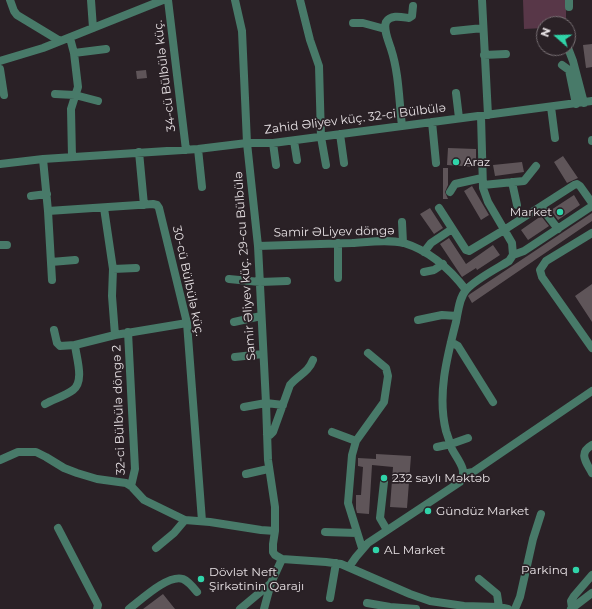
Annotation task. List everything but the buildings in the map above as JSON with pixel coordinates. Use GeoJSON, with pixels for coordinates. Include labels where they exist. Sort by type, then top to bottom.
{"type":"FeatureCollection","features":[{"type":"Feature","properties":{"kind":"street"},"geometry":{"type":"LineString","coordinates":[[10,0],[17,15],[60,41]]}},
{"type":"Feature","properties":{"kind":"street"},"geometry":{"type":"LineString","coordinates":[[91,0],[93,28]]}},
{"type":"Feature","properties":{"kind":"street"},"geometry":{"type":"LineString","coordinates":[[0,61],[70,38],[163,0]]}},
{"type":"Feature","properties":{"kind":"street","name":"34-cü Bülbülə küç."},"geometry":{"type":"LineString","coordinates":[[168,0],[186,150]]}},
{"type":"Feature","properties":{"kind":"street","name":"Samir Əliyev küç. 29-cu Bülbülə"},"geometry":{"type":"LineString","coordinates":[[235,0],[242,31],[247,143],[258,246],[268,469],[275,507],[275,531],[273,544],[275,555],[282,559]]}},
{"type":"Feature","properties":{"kind":"street"},"geometry":{"type":"LineString","coordinates":[[300,0],[310,40],[320,66],[321,137],[326,165]]}},
{"type":"Feature","properties":{"kind":"street"},"geometry":{"type":"LineString","coordinates":[[482,0],[484,55],[483,181],[485,194],[512,243],[513,255]]}},
{"type":"Feature","properties":{"kind":"street"},"geometry":{"type":"LineString","coordinates":[[402,126],[394,59],[385,29],[386,22],[390,18],[409,18],[412,16],[413,6]]}},
{"type":"Feature","properties":{"kind":"street"},"geometry":{"type":"LineString","coordinates":[[353,23],[363,23],[385,29]]}},
{"type":"Feature","properties":{"kind":"street"},"geometry":{"type":"LineString","coordinates":[[454,32],[483,28]]}},
{"type":"Feature","properties":{"kind":"street"},"geometry":{"type":"LineString","coordinates":[[70,38],[74,53],[78,87],[71,109],[72,157]]}},
{"type":"Feature","properties":{"kind":"street"},"geometry":{"type":"LineString","coordinates":[[74,53],[106,49]]}},
{"type":"Feature","properties":{"kind":"street"},"geometry":{"type":"LineString","coordinates":[[484,55],[506,54]]}},
{"type":"Feature","properties":{"kind":"street"},"geometry":{"type":"LineString","coordinates":[[571,56],[584,103]]}},
{"type":"Feature","properties":{"kind":"street"},"geometry":{"type":"LineString","coordinates":[[562,65],[569,70],[584,103]]}},
{"type":"Feature","properties":{"kind":"street"},"geometry":{"type":"LineString","coordinates":[[0,69],[4,95]]}},
{"type":"Feature","properties":{"kind":"street"},"geometry":{"type":"LineString","coordinates":[[456,92],[459,118]]}},
{"type":"Feature","properties":{"kind":"street"},"geometry":{"type":"LineString","coordinates":[[55,94],[75,95],[98,100]]}},
{"type":"Feature","properties":{"kind":"street","name":"Zahid Əliyev küç. 32-ci Bülbülə"},"geometry":{"type":"LineString","coordinates":[[0,164],[43,159],[198,149],[247,143],[273,144],[459,118],[584,103]]}},
{"type":"Feature","properties":{"kind":"street"},"geometry":{"type":"LineString","coordinates":[[551,107],[555,138]]}},
{"type":"Feature","properties":{"kind":"street"},"geometry":{"type":"LineString","coordinates":[[432,122],[436,163]]}},
{"type":"Feature","properties":{"kind":"street"},"geometry":{"type":"LineString","coordinates":[[340,134],[344,163]]}},
{"type":"Feature","properties":{"kind":"street"},"geometry":{"type":"LineString","coordinates":[[294,141],[297,160]]}},
{"type":"Feature","properties":{"kind":"street"},"geometry":{"type":"LineString","coordinates":[[273,144],[276,165]]}},
{"type":"Feature","properties":{"kind":"street"},"geometry":{"type":"LineString","coordinates":[[198,149],[202,188]]}},
{"type":"Feature","properties":{"kind":"street"},"geometry":{"type":"LineString","coordinates":[[139,152],[144,205]]}},
{"type":"Feature","properties":{"kind":"street"},"geometry":{"type":"LineString","coordinates":[[43,159],[47,194],[52,280]]}},
{"type":"Feature","properties":{"kind":"street"},"geometry":{"type":"LineString","coordinates":[[450,192],[455,184],[483,181],[512,182],[524,180],[536,166]]}},
{"type":"Feature","properties":{"kind":"street"},"geometry":{"type":"LineString","coordinates":[[512,182],[517,205]]}},
{"type":"Feature","properties":{"kind":"street"},"geometry":{"type":"LineString","coordinates":[[439,208],[467,251],[504,230],[574,185],[577,184],[580,186],[592,203]]}},
{"type":"Feature","properties":{"kind":"street"},"geometry":{"type":"LineString","coordinates":[[31,196],[47,194]]}},
{"type":"Feature","properties":{"kind":"street","name":"30-cü Bülbülə küç."},"geometry":{"type":"LineString","coordinates":[[48,212],[144,205],[157,205],[159,208],[187,323],[202,521]]}},
{"type":"Feature","properties":{"kind":"street"},"geometry":{"type":"LineString","coordinates":[[349,567],[362,548],[460,482],[463,474],[462,467],[451,444],[444,421],[443,393],[451,342],[462,297],[466,290],[509,261],[513,255],[524,251],[592,206]]}},
{"type":"Feature","properties":{"kind":"street"},"geometry":{"type":"LineString","coordinates":[[541,207],[558,229]]}},
{"type":"Feature","properties":{"kind":"street","name":"32-ci Bülbülə döngə 2"},"geometry":{"type":"LineString","coordinates":[[104,208],[113,269],[112,296],[115,334]]}},
{"type":"Feature","properties":{"kind":"street"},"geometry":{"type":"LineString","coordinates":[[402,222],[403,243]]}},
{"type":"Feature","properties":{"kind":"street"},"geometry":{"type":"LineString","coordinates":[[424,252],[431,243],[452,229]]}},
{"type":"Feature","properties":{"kind":"street"},"geometry":{"type":"LineString","coordinates":[[592,233],[546,261],[540,270],[542,277],[592,348]]}},
{"type":"Feature","properties":{"kind":"street","name":"Samir ƏLiyev döngə"},"geometry":{"type":"LineString","coordinates":[[258,246],[382,242],[403,243],[424,252],[443,264],[458,279],[466,290]]}},
{"type":"Feature","properties":{"kind":"street"},"geometry":{"type":"LineString","coordinates":[[338,243],[338,278]]}},
{"type":"Feature","properties":{"kind":"street"},"geometry":{"type":"LineString","coordinates":[[51,262],[75,260]]}},
{"type":"Feature","properties":{"kind":"street"},"geometry":{"type":"LineString","coordinates":[[424,272],[434,270],[443,264]]}},
{"type":"Feature","properties":{"kind":"street"},"geometry":{"type":"LineString","coordinates":[[113,269],[136,268]]}},
{"type":"Feature","properties":{"kind":"street"},"geometry":{"type":"LineString","coordinates":[[229,279],[260,282],[287,281]]}},
{"type":"Feature","properties":{"kind":"street"},"geometry":{"type":"LineString","coordinates":[[418,320],[442,315],[457,316]]}},
{"type":"Feature","properties":{"kind":"street"},"geometry":{"type":"LineString","coordinates":[[234,322],[261,316]]}},
{"type":"Feature","properties":{"kind":"street"},"geometry":{"type":"LineString","coordinates":[[54,330],[57,343],[60,346],[74,345],[115,334],[187,323]]}},
{"type":"Feature","properties":{"kind":"street","name":"32-ci Bülbülə döngə 2"},"geometry":{"type":"LineString","coordinates":[[128,332],[135,469],[131,486]]}},
{"type":"Feature","properties":{"kind":"street"},"geometry":{"type":"LineString","coordinates":[[451,342],[458,346],[493,402]]}},
{"type":"Feature","properties":{"kind":"street"},"geometry":{"type":"LineString","coordinates":[[45,404],[74,389],[78,384],[80,377],[74,345]]}},
{"type":"Feature","properties":{"kind":"street"},"geometry":{"type":"LineString","coordinates":[[362,548],[348,503],[352,455],[356,441],[384,402],[388,376],[386,368],[368,353]]}},
{"type":"Feature","properties":{"kind":"street"},"geometry":{"type":"LineString","coordinates":[[235,357],[263,354]]}},
{"type":"Feature","properties":{"kind":"street"},"geometry":{"type":"LineString","coordinates":[[267,434],[270,435],[273,432],[290,385],[293,381],[304,374],[314,360]]}},
{"type":"Feature","properties":{"kind":"street"},"geometry":{"type":"LineString","coordinates":[[463,474],[473,472],[592,391]]}},
{"type":"Feature","properties":{"kind":"street"},"geometry":{"type":"LineString","coordinates":[[244,407],[266,403],[282,405]]}},
{"type":"Feature","properties":{"kind":"street"},"geometry":{"type":"LineString","coordinates":[[332,432],[356,441]]}},
{"type":"Feature","properties":{"kind":"street"},"geometry":{"type":"LineString","coordinates":[[437,447],[468,438]]}},
{"type":"Feature","properties":{"kind":"street"},"geometry":{"type":"LineString","coordinates":[[592,444],[584,452],[584,458],[592,473]]}},
{"type":"Feature","properties":{"kind":"street"},"geometry":{"type":"LineString","coordinates":[[0,460],[18,452],[36,452],[64,468],[77,473],[97,479],[120,482],[131,486],[144,500],[185,520],[275,531]]}},
{"type":"Feature","properties":{"kind":"street"},"geometry":{"type":"LineString","coordinates":[[246,474],[268,469]]}},
{"type":"Feature","properties":{"kind":"street"},"geometry":{"type":"LineString","coordinates":[[384,482],[380,518],[387,530]]}},
{"type":"Feature","properties":{"kind":"street"},"geometry":{"type":"LineString","coordinates":[[516,609],[533,539],[541,514]]}},
{"type":"Feature","properties":{"kind":"street"},"geometry":{"type":"LineString","coordinates":[[156,548],[174,533],[185,520]]}},
{"type":"Feature","properties":{"kind":"street"},"geometry":{"type":"LineString","coordinates":[[58,528],[98,605],[97,609]]}},
{"type":"Feature","properties":{"kind":"street"},"geometry":{"type":"LineString","coordinates":[[325,532],[357,533]]}},
{"type":"Feature","properties":{"kind":"street"},"geometry":{"type":"LineString","coordinates":[[264,609],[271,583],[282,559],[336,563],[430,601],[464,606],[499,607],[508,609]]}},
{"type":"Feature","properties":{"kind":"street"},"geometry":{"type":"LineString","coordinates":[[330,598],[336,563]]}},
{"type":"Feature","properties":{"kind":"street"},"geometry":{"type":"LineString","coordinates":[[571,608],[571,601],[574,596],[592,575]]}},
{"type":"Feature","properties":{"kind":"street"},"geometry":{"type":"LineString","coordinates":[[129,609],[165,582],[173,578],[181,578],[197,592]]}},
{"type":"Feature","properties":{"kind":"street"},"geometry":{"type":"LineString","coordinates":[[479,579],[497,594],[499,607]]}},
{"type":"Feature","properties":{"kind":"street"},"geometry":{"type":"LineString","coordinates":[[240,609],[271,583]]}},
{"type":"Feature","properties":{"kind":"street"},"geometry":{"type":"LineString","coordinates":[[571,608],[592,594]]}},
{"type":"Feature","properties":{"kind":"street"},"geometry":{"type":"LineString","coordinates":[[367,603],[416,609]]}},
{"type":"Feature","properties":{"kind":"shaded area"},"geometry":{"type":"Polygon","coordinates":[[[523,0],[566,0],[566,16],[536,16],[536,28],[524,29],[523,0]]]}},
{"type":"Feature","properties":{"kind":"place","name":"Araz"},"geometry":{"type":"Point","coordinates":[456,162]}},
{"type":"Feature","properties":{"kind":"place","name":"Market"},"geometry":{"type":"Point","coordinates":[560,212]}},
{"type":"Feature","properties":{"kind":"place","name":"232 saylı Məktəb"},"geometry":{"type":"Point","coordinates":[384,478]}},
{"type":"Feature","properties":{"kind":"place","name":"Gündüz Market"},"geometry":{"type":"Point","coordinates":[428,511]}},
{"type":"Feature","properties":{"kind":"place","name":"AL Market"},"geometry":{"type":"Point","coordinates":[376,550]}},
{"type":"Feature","properties":{"kind":"place","name":"Parkinq"},"geometry":{"type":"Point","coordinates":[576,570]}},
{"type":"Feature","properties":{"kind":"place","name":"Dövlət Neft Şirkətinin Qarajı"},"geometry":{"type":"Point","coordinates":[201,579]}}]}
